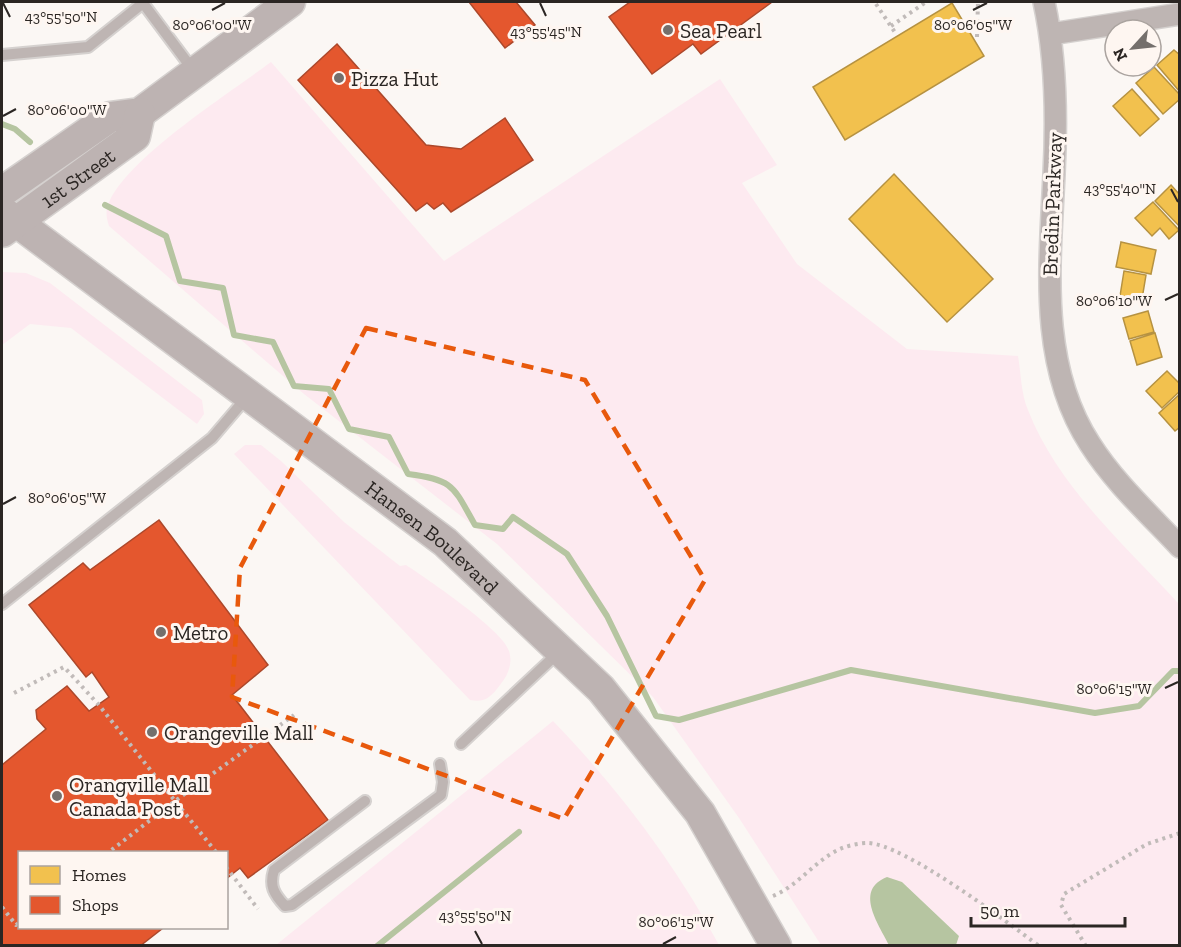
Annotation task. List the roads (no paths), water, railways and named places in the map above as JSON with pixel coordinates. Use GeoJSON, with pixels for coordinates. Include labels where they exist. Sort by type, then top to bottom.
{"type":"FeatureCollection","features":[{"type":"Feature","properties":{"kind":"street","name":"1st Street"},"geometry":{"type":"LineString","coordinates":[[2,192],[110,117],[140,113],[290,2]]}},
{"type":"Feature","properties":{"kind":"street","name":"Bredin Parkway"},"geometry":{"type":"LineString","coordinates":[[1044,2],[1051,34],[1056,124],[1049,286],[1057,363],[1068,397],[1089,443],[1123,486],[1179,547]]}},
{"type":"Feature","properties":{"kind":"street"},"geometry":{"type":"LineString","coordinates":[[1051,34],[1179,14]]}},
{"type":"Feature","properties":{"kind":"street","name":"1st Street"},"geometry":{"type":"LineString","coordinates":[[6,222],[135,136],[140,113]]}},
{"type":"Feature","properties":{"kind":"street","name":"Hansen Boulevard"},"geometry":{"type":"LineString","coordinates":[[6,222],[249,394],[445,542],[601,689],[700,813],[776,945]]}},
{"type":"Feature","properties":{"kind":"lane"},"geometry":{"type":"LineString","coordinates":[[2,55],[88,47],[143,3],[195,72]]}},
{"type":"Feature","properties":{"kind":"lane"},"geometry":{"type":"LineString","coordinates":[[2,604],[212,438],[249,394]]}},
{"type":"Feature","properties":{"kind":"lane"},"geometry":{"type":"LineString","coordinates":[[461,744],[560,651]]}},
{"type":"Feature","properties":{"kind":"lane"},"geometry":{"type":"LineString","coordinates":[[365,801],[274,870],[270,881],[275,896],[285,906],[292,905],[441,795],[443,782],[440,764]]}},
{"type":"Feature","properties":{"kind":"waterway"},"geometry":{"type":"LineString","coordinates":[[2,124],[15,129],[30,142]]}},
{"type":"Feature","properties":{"kind":"waterway"},"geometry":{"type":"LineString","coordinates":[[105,205],[166,236],[180,281],[223,288],[234,335],[273,342],[294,386],[329,389],[349,429],[389,437],[408,474],[444,482],[462,501],[475,525],[503,529],[513,517],[567,554],[607,616],[656,716],[679,720],[851,670],[1095,713],[1139,706],[1173,671],[1180,671]]}},
{"type":"Feature","properties":{"kind":"waterway"},"geometry":{"type":"LineString","coordinates":[[377,946],[519,832]]}},
{"type":"Feature","properties":{"kind":"place","name":"Sea Pearl"},"geometry":{"type":"Point","coordinates":[668,30]}},
{"type":"Feature","properties":{"kind":"place","name":"Pizza Hut"},"geometry":{"type":"Point","coordinates":[339,78]}},
{"type":"Feature","properties":{"kind":"place","name":"Metro"},"geometry":{"type":"Point","coordinates":[161,632]}},
{"type":"Feature","properties":{"kind":"place","name":"Orangeville Mall"},"geometry":{"type":"Point","coordinates":[152,732]}},
{"type":"Feature","properties":{"kind":"place","name":"Orangville Mall Canada Post"},"geometry":{"type":"Point","coordinates":[57,796]}}]}
